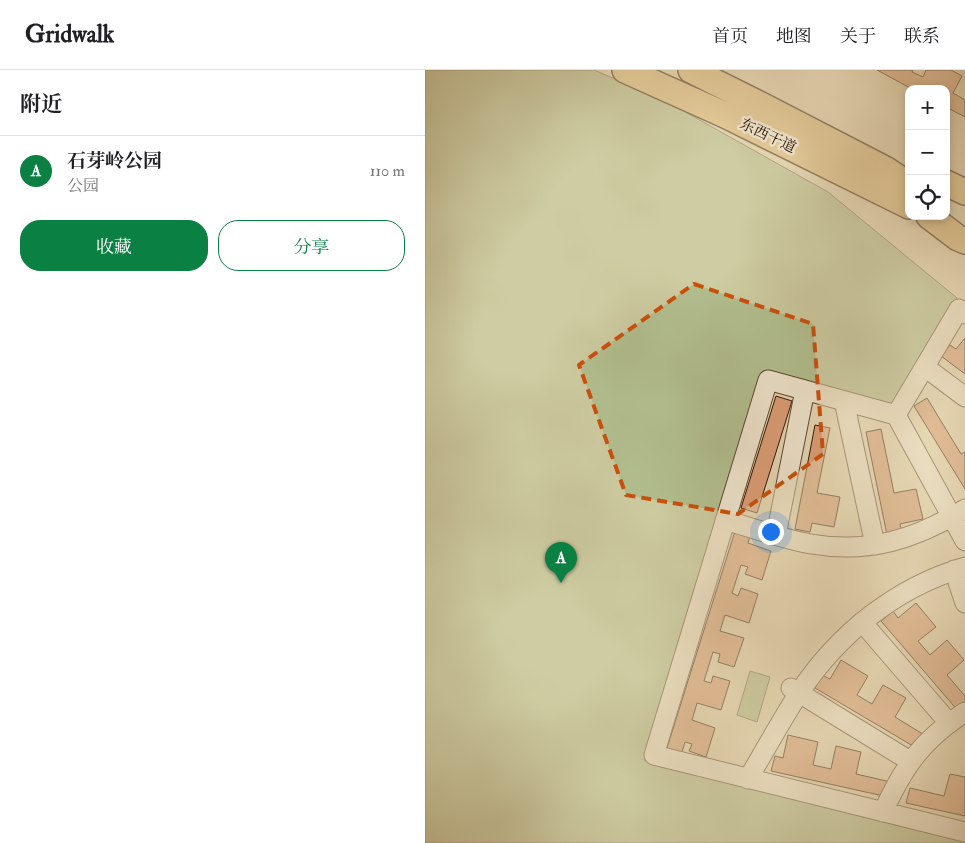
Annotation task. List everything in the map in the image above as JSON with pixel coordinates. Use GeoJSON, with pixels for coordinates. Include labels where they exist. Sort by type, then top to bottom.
{"type":"FeatureCollection","features":[{"type":"Feature","properties":{"kind":"main road","name":"东西干道"},"geometry":{"type":"LineString","coordinates":[[625,70],[725,115],[905,204]]}},
{"type":"Feature","properties":{"kind":"main road","name":"东西干道"},"geometry":{"type":"LineString","coordinates":[[693,70],[897,172]]}},
{"type":"Feature","properties":{"kind":"main road"},"geometry":{"type":"LineString","coordinates":[[950,184],[965,192]]}},
{"type":"Feature","properties":{"kind":"main road"},"geometry":{"type":"LineString","coordinates":[[950,216],[963,236]]}},
{"type":"Feature","properties":{"kind":"main road"},"geometry":{"type":"LineString","coordinates":[[936,220],[963,236]]}},
{"type":"Feature","properties":{"kind":"street"},"geometry":{"type":"LineString","coordinates":[[950,182],[965,180]]}},
{"type":"Feature","properties":{"kind":"street"},"geometry":{"type":"LineString","coordinates":[[896,415],[959,309],[965,314]]}},
{"type":"Feature","properties":{"kind":"street"},"geometry":{"type":"LineString","coordinates":[[925,367],[965,397]]}},
{"type":"Feature","properties":{"kind":"street"},"geometry":{"type":"LineString","coordinates":[[965,541],[959,513],[896,415],[768,380],[654,755],[965,832]]}},
{"type":"Feature","properties":{"kind":"street"},"geometry":{"type":"LineString","coordinates":[[776,535],[805,390]]}},
{"type":"Feature","properties":{"kind":"street"},"geometry":{"type":"LineString","coordinates":[[845,401],[875,545]]}},
{"type":"Feature","properties":{"kind":"street"},"geometry":{"type":"LineString","coordinates":[[725,520],[809,544],[846,547],[875,545],[901,540],[919,534],[959,513]]}},
{"type":"Feature","properties":{"kind":"street"},"geometry":{"type":"LineString","coordinates":[[749,778],[811,676],[839,644],[862,622],[889,602],[910,590],[960,569],[965,603]]}},
{"type":"Feature","properties":{"kind":"street"},"geometry":{"type":"LineString","coordinates":[[862,622],[949,722]]}},
{"type":"Feature","properties":{"kind":"street"},"geometry":{"type":"LineString","coordinates":[[791,688],[910,761]]}},
{"type":"Feature","properties":{"kind":"street"},"geometry":{"type":"LineString","coordinates":[[883,812],[895,786],[910,761],[928,740],[949,722],[965,712]]}},
{"type":"Feature","properties":{"kind":"highlighted area"},"geometry":{"type":"Polygon","coordinates":[[[694,284],[813,324],[823,454],[738,514],[626,495],[579,365],[694,284]]]}},
{"type":"Feature","properties":{"kind":"green space"},"geometry":{"type":"Polygon","coordinates":[[[425,70],[594,70],[664,100],[828,192],[957,298],[892,406],[763,371],[644,760],[965,840],[965,843],[425,843],[425,70]]]}},
{"type":"Feature","properties":{"kind":"green space"},"geometry":{"type":"Polygon","coordinates":[[[750,671],[770,677],[757,722],[737,715],[750,671]]]}},
{"type":"Feature","properties":{"kind":"building"},"geometry":{"type":"Polygon","coordinates":[[[877,70],[913,70],[912,72],[923,77],[926,70],[951,70],[962,76],[953,93],[965,100],[965,117],[950,109],[950,85],[905,85],[877,70]]]}},
{"type":"Feature","properties":{"kind":"building"},"geometry":{"type":"Polygon","coordinates":[[[965,338],[965,374],[941,356],[950,345],[956,349],[965,338]]]}},
{"type":"Feature","properties":{"kind":"building"},"geometry":{"type":"Polygon","coordinates":[[[776,396],[792,401],[757,513],[741,508],[776,396]]]}},
{"type":"Feature","properties":{"kind":"building"},"geometry":{"type":"Polygon","coordinates":[[[927,398],[961,454],[965,452],[965,489],[914,406],[927,398]]]}},
{"type":"Feature","properties":{"kind":"building"},"geometry":{"type":"Polygon","coordinates":[[[815,425],[830,428],[817,493],[840,497],[834,527],[812,523],[810,532],[795,529],[815,425]]]}},
{"type":"Feature","properties":{"kind":"building"},"geometry":{"type":"Polygon","coordinates":[[[881,429],[894,493],[916,489],[923,519],[900,524],[902,532],[887,535],[866,432],[881,429]]]}},
{"type":"Feature","properties":{"kind":"building"},"geometry":{"type":"Polygon","coordinates":[[[736,528],[751,533],[748,543],[771,551],[762,580],[745,574],[748,567],[741,565],[732,593],[738,596],[741,588],[758,594],[749,623],[725,615],[720,631],[744,638],[734,667],[718,662],[720,654],[713,652],[704,681],[711,683],[713,676],[730,681],[721,710],[697,703],[692,720],[715,728],[706,757],[689,751],[692,744],[685,742],[681,756],[666,751],[736,528]]]}},
{"type":"Feature","properties":{"kind":"building"},"geometry":{"type":"Polygon","coordinates":[[[916,603],[936,627],[918,641],[930,655],[947,640],[964,660],[947,675],[965,696],[965,707],[959,712],[881,621],[893,611],[898,618],[916,603]]]}},
{"type":"Feature","properties":{"kind":"building"},"geometry":{"type":"Polygon","coordinates":[[[841,660],[868,676],[857,695],[872,704],[883,685],[906,698],[895,717],[926,736],[918,749],[815,688],[822,675],[830,679],[841,660]]]}},
{"type":"Feature","properties":{"kind":"building"},"geometry":{"type":"Polygon","coordinates":[[[788,735],[818,742],[813,765],[831,769],[836,746],[861,752],[856,774],[891,782],[888,797],[771,771],[775,756],[783,758],[788,735]]]}},
{"type":"Feature","properties":{"kind":"building"},"geometry":{"type":"Polygon","coordinates":[[[950,774],[965,777],[965,816],[906,803],[910,788],[944,796],[950,774]]]}},
{"type":"Feature","properties":{"kind":"place","name":"石芽岭公园"},"geometry":{"type":"Point","coordinates":[561,583]}}]}
